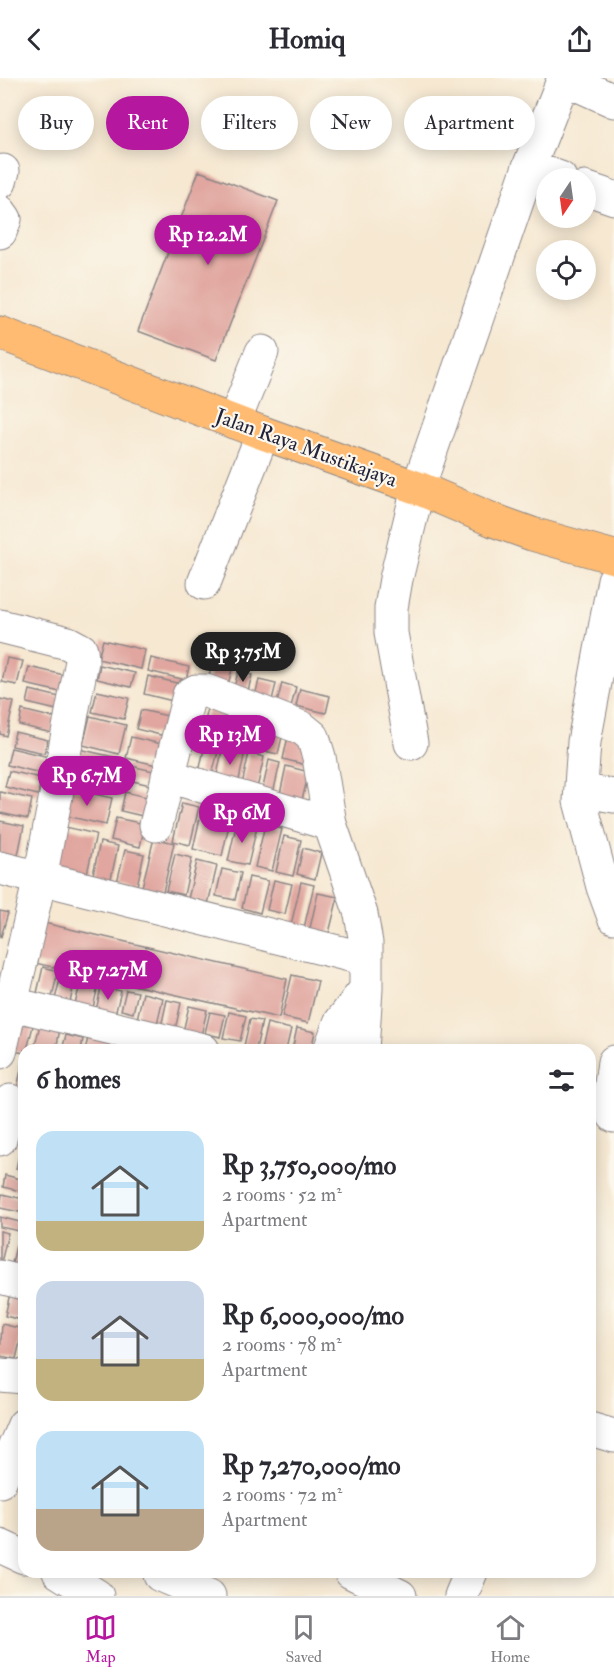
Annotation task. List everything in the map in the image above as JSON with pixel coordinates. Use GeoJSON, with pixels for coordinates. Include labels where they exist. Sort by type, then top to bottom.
{"type":"FeatureCollection","features":[{"type":"Feature","properties":{"kind":"main road","name":"Jalan Raya Mustikajaya"},"geometry":{"type":"LineString","coordinates":[[0,333],[249,428],[418,488],[532,534],[614,557]]}},
{"type":"Feature","properties":{"kind":"street"},"geometry":{"type":"LineString","coordinates":[[411,743],[394,652],[391,608],[418,488],[529,167],[564,78],[614,101]]}},
{"type":"Feature","properties":{"kind":"street"},"geometry":{"type":"LineString","coordinates":[[529,167],[536,169]]}},
{"type":"Feature","properties":{"kind":"street"},"geometry":{"type":"LineString","coordinates":[[596,192],[614,198]]}},
{"type":"Feature","properties":{"kind":"street"},"geometry":{"type":"LineString","coordinates":[[0,212],[5,219],[0,232]]}},
{"type":"Feature","properties":{"kind":"street"},"geometry":{"type":"LineString","coordinates":[[204,583],[249,428],[262,352]]}},
{"type":"Feature","properties":{"kind":"street"},"geometry":{"type":"LineString","coordinates":[[614,580],[584,742],[580,801],[603,887],[614,917]]}},
{"type":"Feature","properties":{"kind":"street"},"geometry":{"type":"LineString","coordinates":[[0,626],[68,643],[81,650],[82,661],[37,889],[5,1002],[0,1052]]}},
{"type":"Feature","properties":{"kind":"street"},"geometry":{"type":"LineString","coordinates":[[156,825],[189,695],[196,691],[206,691],[302,728],[313,737],[319,757],[330,824],[361,914],[366,943],[362,1044]]}},
{"type":"Feature","properties":{"kind":"street"},"geometry":{"type":"LineString","coordinates":[[168,776],[330,824]]}},
{"type":"Feature","properties":{"kind":"street"},"geometry":{"type":"LineString","coordinates":[[0,868],[37,889],[366,974]]}},
{"type":"Feature","properties":{"kind":"street"},"geometry":{"type":"LineString","coordinates":[[0,890],[37,889]]}},
{"type":"Feature","properties":{"kind":"street"},"geometry":{"type":"LineString","coordinates":[[332,1044],[340,1023],[366,974]]}},
{"type":"Feature","properties":{"kind":"street"},"geometry":{"type":"LineString","coordinates":[[5,1002],[178,1044]]}},
{"type":"Feature","properties":{"kind":"street"},"geometry":{"type":"LineString","coordinates":[[614,1062],[608,1106],[614,1116]]}},
{"type":"Feature","properties":{"kind":"street"},"geometry":{"type":"LineString","coordinates":[[0,1139],[11,1101]]}},
{"type":"Feature","properties":{"kind":"street"},"geometry":{"type":"LineString","coordinates":[[0,1277],[18,1282]]}},
{"type":"Feature","properties":{"kind":"street"},"geometry":{"type":"LineString","coordinates":[[0,1376],[18,1377]]}},
{"type":"Feature","properties":{"kind":"street"},"geometry":{"type":"LineString","coordinates":[[596,1431],[614,1436]]}},
{"type":"Feature","properties":{"kind":"street"},"geometry":{"type":"LineString","coordinates":[[0,1481],[18,1439]]}},
{"type":"Feature","properties":{"kind":"street"},"geometry":{"type":"LineString","coordinates":[[0,1546],[18,1554]]}},
{"type":"Feature","properties":{"kind":"street"},"geometry":{"type":"LineString","coordinates":[[68,1578],[97,1596]]}},
{"type":"Feature","properties":{"kind":"street"},"geometry":{"type":"LineString","coordinates":[[363,1578],[400,1596]]}},
{"type":"Feature","properties":{"kind":"street"},"geometry":{"type":"LineString","coordinates":[[461,1596],[468,1578]]}},
{"type":"Feature","properties":{"kind":"street"},"geometry":{"type":"LineString","coordinates":[[156,1581],[209,1596]]}},
{"type":"Feature","properties":{"kind":"building"},"geometry":{"type":"Polygon","coordinates":[[[199,171],[278,201],[216,360],[138,331],[199,171]]]}},
{"type":"Feature","properties":{"kind":"building"},"geometry":{"type":"Polygon","coordinates":[[[103,640],[145,650],[141,669],[98,659],[103,640]]]}},
{"type":"Feature","properties":{"kind":"building"},"geometry":{"type":"Polygon","coordinates":[[[7,658],[23,661],[17,685],[2,682],[7,658]]]}},
{"type":"Feature","properties":{"kind":"building"},"geometry":{"type":"Polygon","coordinates":[[[151,658],[189,667],[186,680],[148,671],[151,658]]]}},
{"type":"Feature","properties":{"kind":"building"},"geometry":{"type":"Polygon","coordinates":[[[213,660],[233,665],[227,689],[207,685],[213,660]]]}},
{"type":"Feature","properties":{"kind":"building"},"geometry":{"type":"Polygon","coordinates":[[[100,665],[135,673],[131,687],[97,679],[100,665]]]}},
{"type":"Feature","properties":{"kind":"building"},"geometry":{"type":"Polygon","coordinates":[[[29,667],[69,676],[65,693],[25,684],[29,667]]]}},
{"type":"Feature","properties":{"kind":"building"},"geometry":{"type":"Polygon","coordinates":[[[238,672],[252,675],[247,695],[233,691],[238,672]]]}},
{"type":"Feature","properties":{"kind":"building"},"geometry":{"type":"Polygon","coordinates":[[[148,676],[185,685],[181,703],[144,694],[148,676]]]}},
{"type":"Feature","properties":{"kind":"building"},"geometry":{"type":"Polygon","coordinates":[[[259,680],[276,684],[272,700],[255,696],[259,680]]]}},
{"type":"Feature","properties":{"kind":"building"},"geometry":{"type":"Polygon","coordinates":[[[282,683],[296,687],[291,707],[277,703],[282,683]]]}},
{"type":"Feature","properties":{"kind":"building"},"geometry":{"type":"Polygon","coordinates":[[[300,689],[330,696],[326,713],[296,706],[300,689]]]}},
{"type":"Feature","properties":{"kind":"building"},"geometry":{"type":"Polygon","coordinates":[[[30,690],[64,698],[61,711],[27,703],[30,690]]]}},
{"type":"Feature","properties":{"kind":"building"},"geometry":{"type":"Polygon","coordinates":[[[97,691],[129,698],[124,719],[92,712],[97,691]]]}},
{"type":"Feature","properties":{"kind":"building"},"geometry":{"type":"Polygon","coordinates":[[[0,699],[14,702],[6,736],[0,734],[0,699]]]}},
{"type":"Feature","properties":{"kind":"building"},"geometry":{"type":"Polygon","coordinates":[[[209,703],[227,707],[220,740],[202,736],[209,703]]]}},
{"type":"Feature","properties":{"kind":"building"},"geometry":{"type":"Polygon","coordinates":[[[22,710],[55,718],[52,733],[19,725],[22,710]]]}},
{"type":"Feature","properties":{"kind":"building"},"geometry":{"type":"Polygon","coordinates":[[[141,710],[177,718],[173,738],[136,729],[141,710]]]}},
{"type":"Feature","properties":{"kind":"building"},"geometry":{"type":"Polygon","coordinates":[[[234,711],[254,715],[248,743],[228,738],[234,711]]]}},
{"type":"Feature","properties":{"kind":"building"},"geometry":{"type":"Polygon","coordinates":[[[90,716],[126,725],[119,754],[83,745],[90,716]]]}},
{"type":"Feature","properties":{"kind":"building"},"geometry":{"type":"Polygon","coordinates":[[[262,719],[285,724],[278,754],[255,749],[262,719]]]}},
{"type":"Feature","properties":{"kind":"building"},"geometry":{"type":"Polygon","coordinates":[[[15,732],[48,740],[44,753],[12,746],[15,732]]]}},
{"type":"Feature","properties":{"kind":"building"},"geometry":{"type":"Polygon","coordinates":[[[289,732],[312,737],[306,765],[283,759],[289,732]]]}},
{"type":"Feature","properties":{"kind":"building"},"geometry":{"type":"Polygon","coordinates":[[[131,737],[166,745],[161,766],[126,758],[131,737]]]}},
{"type":"Feature","properties":{"kind":"building"},"geometry":{"type":"Polygon","coordinates":[[[206,740],[220,744],[212,775],[199,772],[206,740]]]}},
{"type":"Feature","properties":{"kind":"building"},"geometry":{"type":"Polygon","coordinates":[[[223,746],[245,751],[238,785],[216,780],[223,746]]]}},
{"type":"Feature","properties":{"kind":"building"},"geometry":{"type":"Polygon","coordinates":[[[11,748],[49,757],[45,774],[7,765],[11,748]]]}},
{"type":"Feature","properties":{"kind":"building"},"geometry":{"type":"Polygon","coordinates":[[[79,749],[114,757],[111,770],[76,762],[79,749]]]}},
{"type":"Feature","properties":{"kind":"building"},"geometry":{"type":"Polygon","coordinates":[[[249,753],[264,757],[256,793],[241,789],[249,753]]]}},
{"type":"Feature","properties":{"kind":"building"},"geometry":{"type":"Polygon","coordinates":[[[269,760],[280,763],[273,794],[262,792],[269,760]]]}},
{"type":"Feature","properties":{"kind":"building"},"geometry":{"type":"Polygon","coordinates":[[[75,764],[107,772],[104,787],[71,780],[75,764]]]}},
{"type":"Feature","properties":{"kind":"building"},"geometry":{"type":"Polygon","coordinates":[[[127,765],[162,773],[159,787],[124,779],[127,765]]]}},
{"type":"Feature","properties":{"kind":"building"},"geometry":{"type":"Polygon","coordinates":[[[286,766],[309,772],[301,804],[279,799],[286,766]]]}},
{"type":"Feature","properties":{"kind":"building"},"geometry":{"type":"Polygon","coordinates":[[[9,771],[41,778],[38,795],[5,787],[9,771]]]}},
{"type":"Feature","properties":{"kind":"building"},"geometry":{"type":"Polygon","coordinates":[[[68,788],[112,798],[106,825],[62,815],[68,788]]]}},
{"type":"Feature","properties":{"kind":"building"},"geometry":{"type":"Polygon","coordinates":[[[0,792],[32,799],[28,819],[0,813],[0,792]]]}},
{"type":"Feature","properties":{"kind":"building"},"geometry":{"type":"Polygon","coordinates":[[[125,792],[155,799],[151,818],[121,811],[125,792]]]}},
{"type":"Feature","properties":{"kind":"building"},"geometry":{"type":"Polygon","coordinates":[[[182,803],[199,807],[190,845],[173,841],[182,803]]]}},
{"type":"Feature","properties":{"kind":"building"},"geometry":{"type":"Polygon","coordinates":[[[202,809],[231,816],[222,856],[193,849],[202,809]]]}},
{"type":"Feature","properties":{"kind":"building"},"geometry":{"type":"Polygon","coordinates":[[[116,818],[145,824],[140,847],[111,840],[116,818]]]}},
{"type":"Feature","properties":{"kind":"building"},"geometry":{"type":"Polygon","coordinates":[[[0,821],[24,826],[17,860],[0,856],[0,821]]]}},
{"type":"Feature","properties":{"kind":"building"},"geometry":{"type":"Polygon","coordinates":[[[237,822],[257,827],[248,865],[228,861],[237,822]]]}},
{"type":"Feature","properties":{"kind":"building"},"geometry":{"type":"Polygon","coordinates":[[[265,825],[282,829],[272,871],[255,867],[265,825]]]}},
{"type":"Feature","properties":{"kind":"building"},"geometry":{"type":"Polygon","coordinates":[[[61,826],[96,834],[86,878],[51,870],[61,826]]]}},
{"type":"Feature","properties":{"kind":"building"},"geometry":{"type":"Polygon","coordinates":[[[284,836],[301,840],[293,876],[276,872],[284,836]]]}},
{"type":"Feature","properties":{"kind":"building"},"geometry":{"type":"Polygon","coordinates":[[[154,838],[174,843],[163,892],[142,887],[154,838]]]}},
{"type":"Feature","properties":{"kind":"building"},"geometry":{"type":"Polygon","coordinates":[[[100,842],[118,846],[110,883],[92,879],[100,842]]]}},
{"type":"Feature","properties":{"kind":"building"},"geometry":{"type":"Polygon","coordinates":[[[303,848],[321,853],[315,879],[297,874],[303,848]]]}},
{"type":"Feature","properties":{"kind":"building"},"geometry":{"type":"Polygon","coordinates":[[[125,850],[144,854],[137,886],[117,882],[125,850]]]}},
{"type":"Feature","properties":{"kind":"building"},"geometry":{"type":"Polygon","coordinates":[[[175,854],[192,858],[184,895],[166,891],[175,854]]]}},
{"type":"Feature","properties":{"kind":"building"},"geometry":{"type":"Polygon","coordinates":[[[197,861],[217,866],[208,904],[188,899],[197,861]]]}},
{"type":"Feature","properties":{"kind":"building"},"geometry":{"type":"Polygon","coordinates":[[[222,869],[241,873],[235,900],[216,896],[222,869]]]}},
{"type":"Feature","properties":{"kind":"building"},"geometry":{"type":"Polygon","coordinates":[[[249,877],[268,881],[260,913],[242,908],[249,877]]]}},
{"type":"Feature","properties":{"kind":"building"},"geometry":{"type":"Polygon","coordinates":[[[274,880],[292,884],[285,914],[267,910],[274,880]]]}},
{"type":"Feature","properties":{"kind":"building"},"geometry":{"type":"Polygon","coordinates":[[[301,882],[314,885],[304,928],[291,925],[301,882]]]}},
{"type":"Feature","properties":{"kind":"building"},"geometry":{"type":"Polygon","coordinates":[[[318,893],[338,897],[329,933],[310,928],[318,893]]]}},
{"type":"Feature","properties":{"kind":"building"},"geometry":{"type":"Polygon","coordinates":[[[0,911],[8,913],[1,937],[0,937],[0,911]]]}},
{"type":"Feature","properties":{"kind":"building"},"geometry":{"type":"Polygon","coordinates":[[[44,923],[287,979],[279,1018],[35,963],[44,923]]]}},
{"type":"Feature","properties":{"kind":"building"},"geometry":{"type":"Polygon","coordinates":[[[43,967],[58,971],[52,997],[37,993],[43,967]]]}},
{"type":"Feature","properties":{"kind":"building"},"geometry":{"type":"Polygon","coordinates":[[[61,975],[75,978],[70,1003],[55,999],[61,975]]]}},
{"type":"Feature","properties":{"kind":"building"},"geometry":{"type":"Polygon","coordinates":[[[292,975],[318,981],[308,1023],[282,1017],[292,975]]]}},
{"type":"Feature","properties":{"kind":"building"},"geometry":{"type":"Polygon","coordinates":[[[82,977],[99,981],[93,1008],[75,1004],[82,977]]]}},
{"type":"Feature","properties":{"kind":"building"},"geometry":{"type":"Polygon","coordinates":[[[101,987],[121,991],[115,1015],[96,1011],[101,987]]]}},
{"type":"Feature","properties":{"kind":"building"},"geometry":{"type":"Polygon","coordinates":[[[126,990],[138,992],[133,1013],[121,1010],[126,990]]]}},
{"type":"Feature","properties":{"kind":"building"},"geometry":{"type":"Polygon","coordinates":[[[143,993],[163,998],[157,1024],[137,1019],[143,993]]]}},
{"type":"Feature","properties":{"kind":"building"},"geometry":{"type":"Polygon","coordinates":[[[167,1000],[181,1003],[175,1030],[161,1027],[167,1000]]]}},
{"type":"Feature","properties":{"kind":"building"},"geometry":{"type":"Polygon","coordinates":[[[189,1006],[207,1010],[201,1036],[183,1032],[189,1006]]]}},
{"type":"Feature","properties":{"kind":"building"},"geometry":{"type":"Polygon","coordinates":[[[210,1012],[225,1015],[220,1037],[205,1033],[210,1012]]]}},
{"type":"Feature","properties":{"kind":"building"},"geometry":{"type":"Polygon","coordinates":[[[229,1012],[246,1016],[240,1041],[223,1038],[229,1012]]]}},
{"type":"Feature","properties":{"kind":"building"},"geometry":{"type":"Polygon","coordinates":[[[250,1019],[262,1021],[257,1044],[244,1044],[250,1019]]]}},
{"type":"Feature","properties":{"kind":"building"},"geometry":{"type":"Polygon","coordinates":[[[16,1022],[33,1026],[28,1044],[18,1044],[18,1052],[9,1050],[16,1022]]]}},
{"type":"Feature","properties":{"kind":"building"},"geometry":{"type":"Polygon","coordinates":[[[267,1023],[291,1029],[287,1044],[262,1044],[267,1023]]]}},
{"type":"Feature","properties":{"kind":"building"},"geometry":{"type":"Polygon","coordinates":[[[40,1024],[60,1029],[57,1044],[35,1044],[40,1024]]]}},
{"type":"Feature","properties":{"kind":"building"},"geometry":{"type":"Polygon","coordinates":[[[297,1028],[315,1032],[312,1044],[293,1044],[297,1028]]]}},
{"type":"Feature","properties":{"kind":"building"},"geometry":{"type":"Polygon","coordinates":[[[89,1034],[110,1039],[109,1044],[86,1044],[89,1034]]]}},
{"type":"Feature","properties":{"kind":"building"},"geometry":{"type":"Polygon","coordinates":[[[66,1035],[83,1039],[82,1044],[64,1044],[66,1035]]]}},
{"type":"Feature","properties":{"kind":"building"},"geometry":{"type":"Polygon","coordinates":[[[5,1175],[18,1178],[18,1191],[3,1187],[5,1175]]]}},
{"type":"Feature","properties":{"kind":"building"},"geometry":{"type":"Polygon","coordinates":[[[2,1194],[18,1198],[18,1212],[0,1208],[2,1194]]]}},
{"type":"Feature","properties":{"kind":"building"},"geometry":{"type":"Polygon","coordinates":[[[0,1217],[18,1222],[18,1231],[0,1227],[0,1217]]]}},
{"type":"Feature","properties":{"kind":"building"},"geometry":{"type":"Polygon","coordinates":[[[0,1231],[8,1233],[1,1263],[0,1263],[0,1231]]]}},
{"type":"Feature","properties":{"kind":"building"},"geometry":{"type":"Polygon","coordinates":[[[16,1246],[18,1246],[18,1274],[10,1272],[16,1246]]]}},
{"type":"Feature","properties":{"kind":"building"},"geometry":{"type":"Polygon","coordinates":[[[12,1284],[18,1286],[18,1319],[5,1316],[12,1284]]]}},
{"type":"Feature","properties":{"kind":"building"},"geometry":{"type":"Polygon","coordinates":[[[2,1324],[18,1328],[16,1359],[0,1356],[2,1324]]]}}]}
